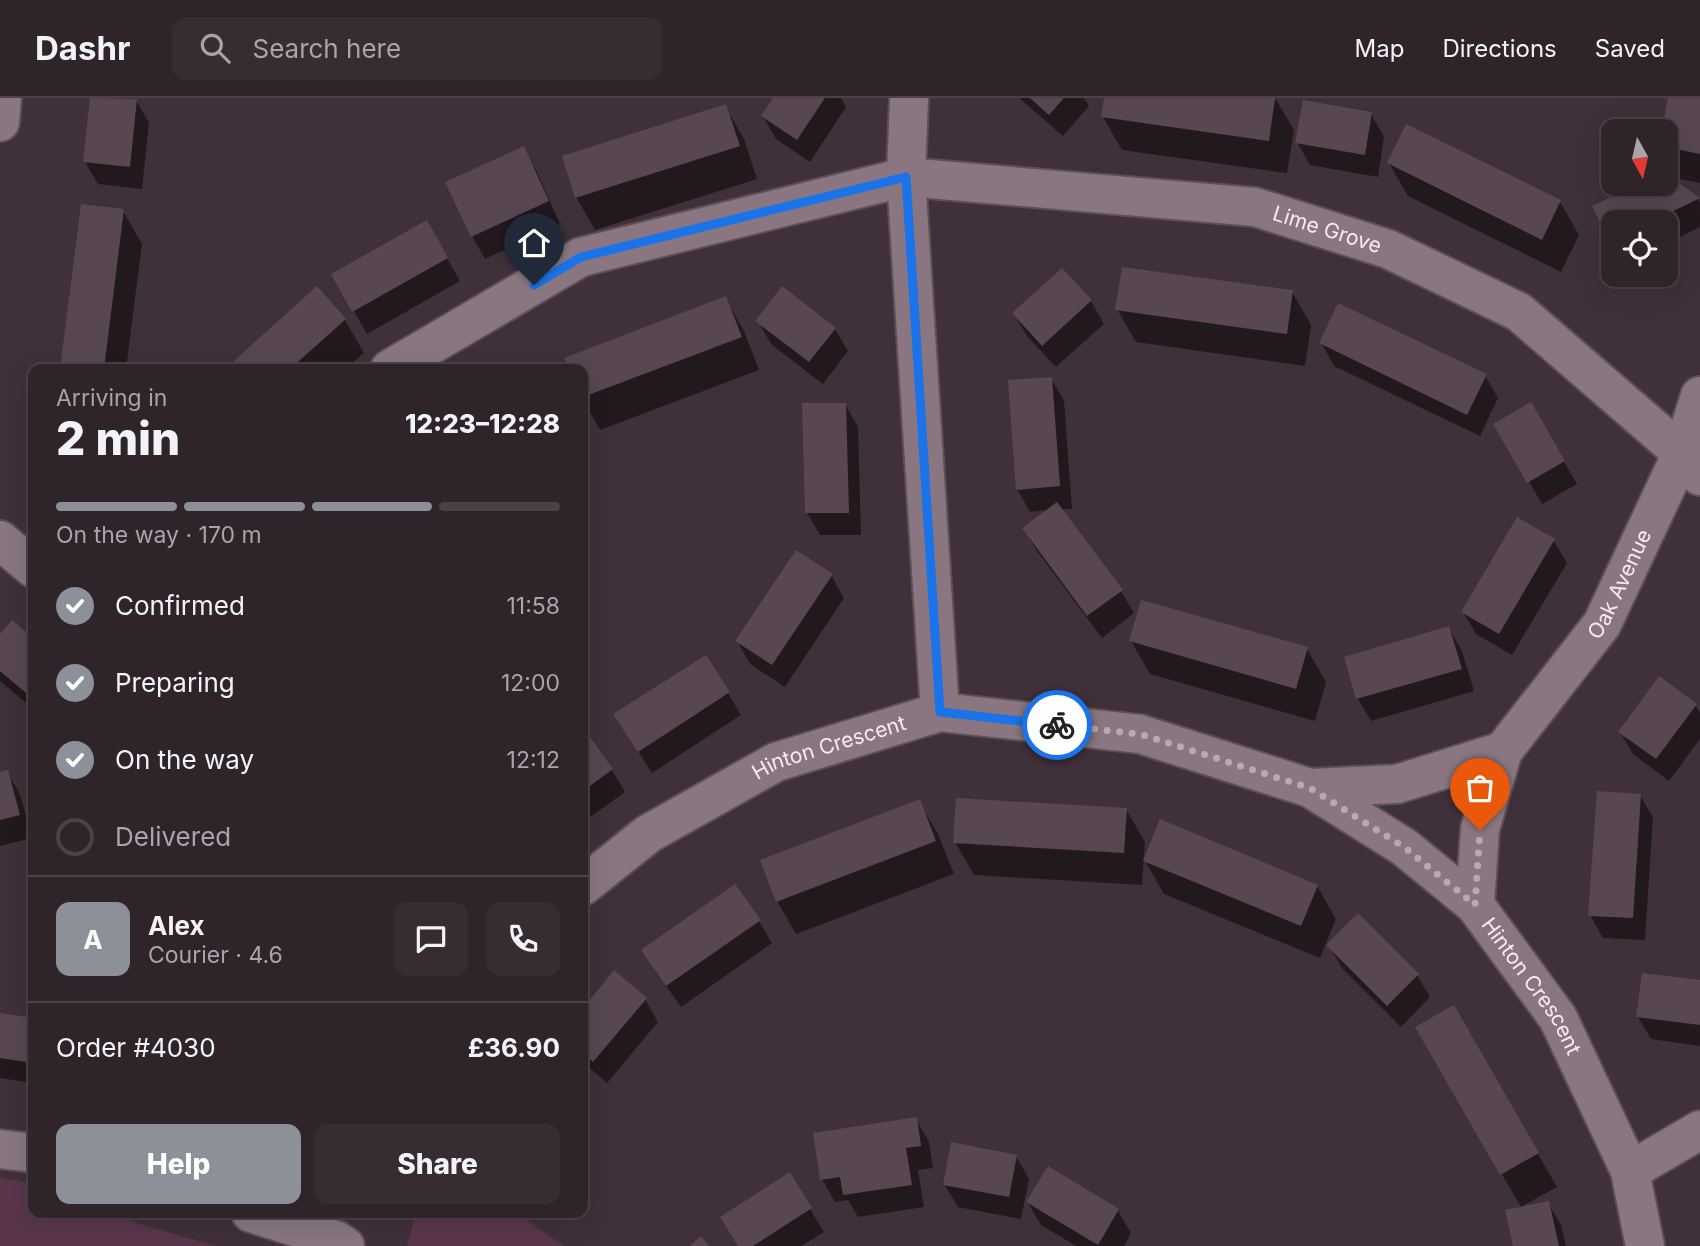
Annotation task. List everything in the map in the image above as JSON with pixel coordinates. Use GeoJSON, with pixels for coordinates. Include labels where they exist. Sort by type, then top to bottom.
{"type":"FeatureCollection","features":[{"type":"Feature","properties":{"kind":"street"},"geometry":{"type":"LineString","coordinates":[[0,122],[2,98]]}},
{"type":"Feature","properties":{"kind":"street"},"geometry":{"type":"LineString","coordinates":[[909,98],[906,177],[940,712]]}},
{"type":"Feature","properties":{"kind":"street","name":"Lime Grove"},"geometry":{"type":"LineString","coordinates":[[399,364],[581,257],[906,177],[1255,207],[1388,249],[1519,312],[1691,464]]}},
{"type":"Feature","properties":{"kind":"street","name":"Oak Avenue"},"geometry":{"type":"LineString","coordinates":[[1475,905],[1480,830],[1503,751],[1602,624],[1691,464],[1700,396]]}},
{"type":"Feature","properties":{"kind":"street"},"geometry":{"type":"LineString","coordinates":[[0,540],[28,564]]}},
{"type":"Feature","properties":{"kind":"street","name":"Hinton Crescent"},"geometry":{"type":"LineString","coordinates":[[588,882],[648,834],[776,762],[940,712],[1140,734],[1310,788],[1404,847],[1475,905],[1558,1018],[1630,1171],[1645,1246]]}},
{"type":"Feature","properties":{"kind":"street"},"geometry":{"type":"LineString","coordinates":[[1310,788],[1397,784],[1503,751]]}},
{"type":"Feature","properties":{"kind":"street"},"geometry":{"type":"LineString","coordinates":[[1630,1171],[1700,1130]]}},
{"type":"Feature","properties":{"kind":"street"},"geometry":{"type":"LineString","coordinates":[[0,1149],[28,1152]]}},
{"type":"Feature","properties":{"kind":"street"},"geometry":{"type":"LineString","coordinates":[[274,1218],[344,1233]]}},
{"type":"Feature","properties":{"kind":"shaded area"},"geometry":{"type":"Polygon","coordinates":[[[0,1178],[28,1182],[28,1218],[125,1218],[216,1246],[0,1246],[0,1178]]]}},
{"type":"Feature","properties":{"kind":"shaded area"},"geometry":{"type":"Polygon","coordinates":[[[415,1218],[523,1218],[564,1246],[407,1246],[415,1218]]]}},
{"type":"Feature","properties":{"kind":"building"},"geometry":{"type":"Polygon","coordinates":[[[90,98],[137,99],[130,167],[83,162],[90,98]]]}},
{"type":"Feature","properties":{"kind":"building"},"geometry":{"type":"Polygon","coordinates":[[[773,98],[825,98],[797,140],[761,116],[773,98]]]}},
{"type":"Feature","properties":{"kind":"building"},"geometry":{"type":"Polygon","coordinates":[[[1030,98],[1064,98],[1049,115],[1030,98]]]}},
{"type":"Feature","properties":{"kind":"building"},"geometry":{"type":"Polygon","coordinates":[[[1104,98],[1275,98],[1269,141],[1101,117],[1104,98]]]}},
{"type":"Feature","properties":{"kind":"building"},"geometry":{"type":"Polygon","coordinates":[[[1668,98],[1700,98],[1700,154],[1678,149],[1678,119],[1664,119],[1668,98]]]}},
{"type":"Feature","properties":{"kind":"building"},"geometry":{"type":"Polygon","coordinates":[[[1303,100],[1372,112],[1365,155],[1295,143],[1303,100]]]}},
{"type":"Feature","properties":{"kind":"building"},"geometry":{"type":"Polygon","coordinates":[[[726,104],[740,146],[575,198],[562,156],[726,104]]]}},
{"type":"Feature","properties":{"kind":"building"},"geometry":{"type":"Polygon","coordinates":[[[1406,124],[1561,200],[1542,240],[1387,163],[1406,124]]]}},
{"type":"Feature","properties":{"kind":"building"},"geometry":{"type":"Polygon","coordinates":[[[524,146],[549,201],[471,237],[445,182],[524,146]]]}},
{"type":"Feature","properties":{"kind":"building"},"geometry":{"type":"Polygon","coordinates":[[[1678,182],[1700,198],[1676,210],[1601,210],[1601,224],[1592,206],[1613,196],[1678,196],[1678,182]]]}},
{"type":"Feature","properties":{"kind":"building"},"geometry":{"type":"Polygon","coordinates":[[[81,204],[124,209],[105,364],[61,364],[81,204]]]}},
{"type":"Feature","properties":{"kind":"building"},"geometry":{"type":"Polygon","coordinates":[[[427,220],[448,258],[352,312],[331,274],[427,220]]]}},
{"type":"Feature","properties":{"kind":"building"},"geometry":{"type":"Polygon","coordinates":[[[1122,267],[1293,290],[1287,334],[1115,310],[1122,267]]]}},
{"type":"Feature","properties":{"kind":"building"},"geometry":{"type":"Polygon","coordinates":[[[1062,268],[1092,300],[1042,346],[1012,313],[1062,268]]]}},
{"type":"Feature","properties":{"kind":"building"},"geometry":{"type":"Polygon","coordinates":[[[317,286],[346,319],[296,364],[231,364],[317,286]]]}},
{"type":"Feature","properties":{"kind":"building"},"geometry":{"type":"Polygon","coordinates":[[[782,286],[836,328],[809,362],[755,321],[782,286]]]}},
{"type":"Feature","properties":{"kind":"building"},"geometry":{"type":"Polygon","coordinates":[[[726,296],[742,337],[588,395],[588,364],[567,364],[564,358],[726,296]]]}},
{"type":"Feature","properties":{"kind":"building"},"geometry":{"type":"Polygon","coordinates":[[[1338,303],[1487,374],[1467,415],[1319,343],[1338,303]]]}},
{"type":"Feature","properties":{"kind":"building"},"geometry":{"type":"Polygon","coordinates":[[[1052,377],[1060,486],[1016,490],[1008,380],[1052,377]]]}},
{"type":"Feature","properties":{"kind":"building"},"geometry":{"type":"Polygon","coordinates":[[[1531,402],[1565,461],[1527,483],[1493,424],[1531,402]]]}},
{"type":"Feature","properties":{"kind":"building"},"geometry":{"type":"Polygon","coordinates":[[[802,403],[846,403],[849,513],[805,513],[802,403]]]}},
{"type":"Feature","properties":{"kind":"building"},"geometry":{"type":"Polygon","coordinates":[[[1057,502],[1123,590],[1087,616],[1022,528],[1057,502]]]}},
{"type":"Feature","properties":{"kind":"building"},"geometry":{"type":"Polygon","coordinates":[[[1517,517],[1555,539],[1499,634],[1461,612],[1517,517]]]}},
{"type":"Feature","properties":{"kind":"building"},"geometry":{"type":"Polygon","coordinates":[[[796,550],[833,574],[772,665],[735,641],[796,550]]]}},
{"type":"Feature","properties":{"kind":"building"},"geometry":{"type":"Polygon","coordinates":[[[1141,600],[1308,647],[1296,689],[1129,641],[1141,600]]]}},
{"type":"Feature","properties":{"kind":"building"},"geometry":{"type":"Polygon","coordinates":[[[12,620],[28,634],[28,695],[0,671],[0,634],[12,620]]]}},
{"type":"Feature","properties":{"kind":"building"},"geometry":{"type":"Polygon","coordinates":[[[1449,626],[1462,669],[1356,699],[1344,657],[1449,626]]]}},
{"type":"Feature","properties":{"kind":"building"},"geometry":{"type":"Polygon","coordinates":[[[706,655],[730,692],[638,752],[613,714],[706,655]]]}},
{"type":"Feature","properties":{"kind":"building"},"geometry":{"type":"Polygon","coordinates":[[[1659,676],[1697,704],[1656,759],[1618,732],[1659,676]]]}},
{"type":"Feature","properties":{"kind":"building"},"geometry":{"type":"Polygon","coordinates":[[[588,734],[613,769],[588,787],[588,734]]]}},
{"type":"Feature","properties":{"kind":"building"},"geometry":{"type":"Polygon","coordinates":[[[8,770],[20,815],[0,820],[0,772],[8,770]]]}},
{"type":"Feature","properties":{"kind":"building"},"geometry":{"type":"Polygon","coordinates":[[[1597,791],[1641,794],[1633,918],[1588,916],[1597,791]]]}},
{"type":"Feature","properties":{"kind":"building"},"geometry":{"type":"Polygon","coordinates":[[[956,798],[1127,808],[1124,853],[953,843],[956,798]]]}},
{"type":"Feature","properties":{"kind":"building"},"geometry":{"type":"Polygon","coordinates":[[[920,799],[936,841],[776,902],[760,860],[920,799]]]}},
{"type":"Feature","properties":{"kind":"building"},"geometry":{"type":"Polygon","coordinates":[[[1160,819],[1318,885],[1301,926],[1143,861],[1160,819]]]}},
{"type":"Feature","properties":{"kind":"building"},"geometry":{"type":"Polygon","coordinates":[[[735,884],[761,920],[666,986],[641,950],[735,884]]]}},
{"type":"Feature","properties":{"kind":"building"},"geometry":{"type":"Polygon","coordinates":[[[1358,913],[1419,974],[1387,1006],[1326,945],[1358,913]]]}},
{"type":"Feature","properties":{"kind":"building"},"geometry":{"type":"Polygon","coordinates":[[[614,970],[647,998],[593,1062],[588,1058],[588,1002],[614,970]]]}},
{"type":"Feature","properties":{"kind":"building"},"geometry":{"type":"Polygon","coordinates":[[[1642,973],[1700,980],[1700,1025],[1636,1017],[1642,973]]]}},
{"type":"Feature","properties":{"kind":"building"},"geometry":{"type":"Polygon","coordinates":[[[1454,1005],[1539,1153],[1500,1175],[1415,1027],[1454,1005]]]}},
{"type":"Feature","properties":{"kind":"building"},"geometry":{"type":"Polygon","coordinates":[[[0,1013],[28,1017],[28,1062],[0,1058],[0,1013]]]}},
{"type":"Feature","properties":{"kind":"building"},"geometry":{"type":"Polygon","coordinates":[[[917,1117],[921,1146],[906,1148],[912,1185],[843,1195],[840,1177],[820,1180],[813,1133],[917,1117]]]}},
{"type":"Feature","properties":{"kind":"building"},"geometry":{"type":"Polygon","coordinates":[[[951,1142],[1017,1155],[1009,1197],[943,1185],[951,1142]]]}},
{"type":"Feature","properties":{"kind":"building"},"geometry":{"type":"Polygon","coordinates":[[[1048,1166],[1119,1209],[1098,1245],[1026,1202],[1048,1166]]]}},
{"type":"Feature","properties":{"kind":"building"},"geometry":{"type":"Polygon","coordinates":[[[790,1172],[812,1208],[753,1246],[738,1246],[720,1217],[790,1172]]]}},
{"type":"Feature","properties":{"kind":"building"},"geometry":{"type":"Polygon","coordinates":[[[1549,1201],[1559,1246],[1513,1246],[1505,1210],[1549,1201]]]}},
{"type":"Feature","properties":{"kind":"building"},"geometry":{"type":"Polygon","coordinates":[[[701,1236],[709,1246],[690,1246],[701,1236]]]}},
{"type":"Feature","properties":{"kind":"way so far"},"geometry":{"type":"LineString","coordinates":[[1057,725],[1140,734],[1310,788],[1404,847],[1475,905],[1480,830]]}},
{"type":"Feature","properties":{"kind":"route"},"geometry":{"type":"LineString","coordinates":[[534,285],[581,257],[906,177],[940,712],[1057,725]]}}]}
